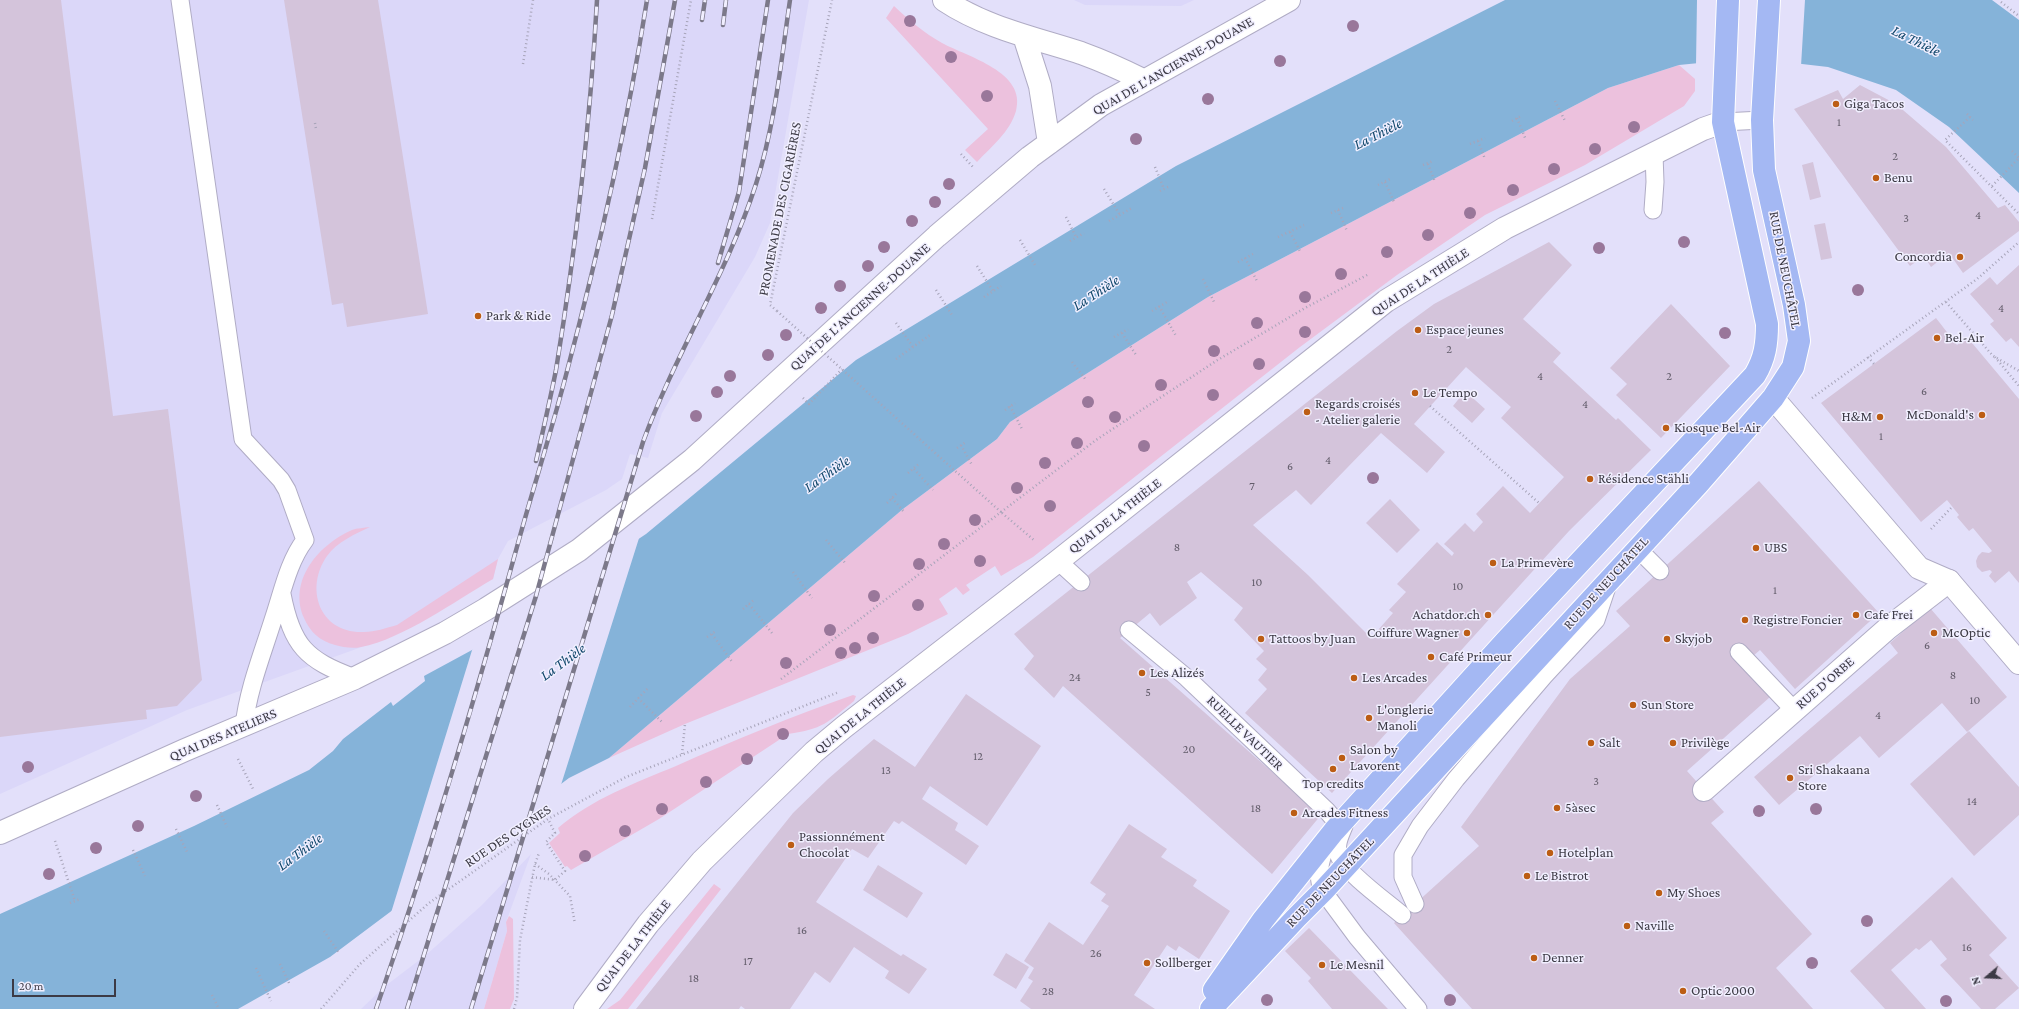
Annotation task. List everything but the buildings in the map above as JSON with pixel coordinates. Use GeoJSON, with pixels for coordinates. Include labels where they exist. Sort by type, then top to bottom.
{"type":"FeatureCollection","features":[{"type":"Feature","properties":{"kind":"main road","name":"RUE DE NEUCHÂTEL"},"geometry":{"type":"LineString","coordinates":[[1200,1009],[1263,920],[1340,824],[1506,641],[1755,376],[1763,362],[1768,344],[1767,324],[1723,122],[1728,0]]}},
{"type":"Feature","properties":{"kind":"main road","name":"RUE DE NEUCHÂTEL"},"geometry":{"type":"LineString","coordinates":[[1211,1009],[1323,891],[1637,548],[1698,484],[1773,398],[1793,367],[1799,341],[1794,304],[1764,170],[1762,120],[1769,0]]}},
{"type":"Feature","properties":{"kind":"main road"},"geometry":{"type":"LineString","coordinates":[[1755,376],[1773,398]]}},
{"type":"Feature","properties":{"kind":"street"},"geometry":{"type":"LineString","coordinates":[[944,0],[960,9],[1011,32],[1108,63],[1143,80]]}},
{"type":"Feature","properties":{"kind":"street","name":"QUAI DE L'ANCIENNE-DOUANE"},"geometry":{"type":"LineString","coordinates":[[445,633],[579,550],[686,464],[937,236],[1049,143],[1101,105],[1143,80],[1289,0]]}},
{"type":"Feature","properties":{"kind":"street"},"geometry":{"type":"LineString","coordinates":[[1024,36],[1040,86],[1049,143]]}},
{"type":"Feature","properties":{"kind":"street","name":"QUAI DE LA THIÈLE"},"geometry":{"type":"LineString","coordinates":[[585,1009],[648,924],[702,861],[814,752],[1386,301],[1505,228],[1703,129],[1723,122]]}},
{"type":"Feature","properties":{"kind":"street"},"geometry":{"type":"LineString","coordinates":[[1773,398],[1918,568],[1949,581],[2019,663]]}},
{"type":"Feature","properties":{"kind":"street","name":"RUE D'ORBE"},"geometry":{"type":"LineString","coordinates":[[1704,790],[1888,628],[1949,581]]}},
{"type":"Feature","properties":{"kind":"street","name":"QUAI DES ATELIERS"},"geometry":{"type":"LineString","coordinates":[[0,833],[355,678],[445,633]]}},
{"type":"Feature","properties":{"kind":"lane"},"geometry":{"type":"LineString","coordinates":[[180,0],[243,439],[281,480],[287,490],[305,540],[299,547],[282,593],[246,704],[244,726]]}},
{"type":"Feature","properties":{"kind":"lane"},"geometry":{"type":"LineString","coordinates":[[1723,122],[1762,120]]}},
{"type":"Feature","properties":{"kind":"lane"},"geometry":{"type":"LineString","coordinates":[[1653,210],[1655,182],[1654,154]]}},
{"type":"Feature","properties":{"kind":"lane"},"geometry":{"type":"LineString","coordinates":[[1637,548],[1660,571]]}},
{"type":"Feature","properties":{"kind":"lane"},"geometry":{"type":"LineString","coordinates":[[1058,561],[1081,582]]}},
{"type":"Feature","properties":{"kind":"lane"},"geometry":{"type":"LineString","coordinates":[[1415,904],[1404,877],[1403,855],[1420,826],[1471,762],[1544,676],[1596,620],[1610,579]]}},
{"type":"Feature","properties":{"kind":"lane"},"geometry":{"type":"LineString","coordinates":[[282,593],[286,613],[292,631],[303,649],[328,668],[355,678]]}},
{"type":"Feature","properties":{"kind":"lane","name":"RUELLE VAUTIER"},"geometry":{"type":"LineString","coordinates":[[1129,630],[1192,673],[1340,824]]}},
{"type":"Feature","properties":{"kind":"lane"},"geometry":{"type":"LineString","coordinates":[[1739,652],[1794,710]]}},
{"type":"Feature","properties":{"kind":"lane"},"geometry":{"type":"LineString","coordinates":[[1340,824],[1338,842],[1339,855],[1346,866],[1402,915]]}},
{"type":"Feature","properties":{"kind":"lane"},"geometry":{"type":"LineString","coordinates":[[1340,824],[1323,854],[1320,867],[1321,886],[1323,891],[1357,937],[1418,1009]]}},
{"type":"Feature","properties":{"kind":"path"},"geometry":{"type":"LineString","coordinates":[[523,64],[534,0]]}},
{"type":"Feature","properties":{"kind":"path"},"geometry":{"type":"LineString","coordinates":[[652,219],[691,0]]}},
{"type":"Feature","properties":{"kind":"path","name":"PROMENADE DES CIGARIÈRES"},"geometry":{"type":"LineString","coordinates":[[832,0],[770,306],[1040,546]]}},
{"type":"Feature","properties":{"kind":"path"},"geometry":{"type":"LineString","coordinates":[[2000,2],[2019,16]]}},
{"type":"Feature","properties":{"kind":"path"},"geometry":{"type":"LineString","coordinates":[[1555,101],[1565,121]]}},
{"type":"Feature","properties":{"kind":"path"},"geometry":{"type":"LineString","coordinates":[[1967,114],[1973,120]]}},
{"type":"Feature","properties":{"kind":"path"},"geometry":{"type":"LineString","coordinates":[[1512,121],[1522,116]]}},
{"type":"Feature","properties":{"kind":"path"},"geometry":{"type":"LineString","coordinates":[[1970,117],[1945,140],[2019,214]]}},
{"type":"Feature","properties":{"kind":"path"},"geometry":{"type":"LineString","coordinates":[[1517,118],[1526,140]]}},
{"type":"Feature","properties":{"kind":"path"},"geometry":{"type":"LineString","coordinates":[[315,123],[316,129]]}},
{"type":"Feature","properties":{"kind":"path"},"geometry":{"type":"LineString","coordinates":[[1470,144],[1485,138]]}},
{"type":"Feature","properties":{"kind":"path"},"geometry":{"type":"LineString","coordinates":[[1478,141],[1485,159]]}},
{"type":"Feature","properties":{"kind":"path"},"geometry":{"type":"LineString","coordinates":[[1992,186],[2019,158],[2012,151]]}},
{"type":"Feature","properties":{"kind":"path"},"geometry":{"type":"LineString","coordinates":[[961,154],[976,170]]}},
{"type":"Feature","properties":{"kind":"path"},"geometry":{"type":"LineString","coordinates":[[1423,165],[1433,162]]}},
{"type":"Feature","properties":{"kind":"path"},"geometry":{"type":"LineString","coordinates":[[1428,164],[1435,182]]}},
{"type":"Feature","properties":{"kind":"path"},"geometry":{"type":"LineString","coordinates":[[1155,167],[1164,189]]}},
{"type":"Feature","properties":{"kind":"path"},"geometry":{"type":"LineString","coordinates":[[1378,185],[1390,179]]}},
{"type":"Feature","properties":{"kind":"path"},"geometry":{"type":"LineString","coordinates":[[1385,182],[1394,202]]}},
{"type":"Feature","properties":{"kind":"path"},"geometry":{"type":"LineString","coordinates":[[1160,191],[1170,186]]}},
{"type":"Feature","properties":{"kind":"path"},"geometry":{"type":"LineString","coordinates":[[1104,189],[1120,215]]}},
{"type":"Feature","properties":{"kind":"path"},"geometry":{"type":"LineString","coordinates":[[1331,213],[1344,207]]}},
{"type":"Feature","properties":{"kind":"path"},"geometry":{"type":"LineString","coordinates":[[1109,221],[1132,208]]}},
{"type":"Feature","properties":{"kind":"path"},"geometry":{"type":"LineString","coordinates":[[1338,210],[1347,231]]}},
{"type":"Feature","properties":{"kind":"path"},"geometry":{"type":"LineString","coordinates":[[1066,217],[1076,237]]}},
{"type":"Feature","properties":{"kind":"path"},"geometry":{"type":"LineString","coordinates":[[1278,237],[1304,225]]}},
{"type":"Feature","properties":{"kind":"path"},"geometry":{"type":"LineString","coordinates":[[1290,232],[1301,253]]}},
{"type":"Feature","properties":{"kind":"path"},"geometry":{"type":"LineString","coordinates":[[1070,240],[1084,233]]}},
{"type":"Feature","properties":{"kind":"path"},"geometry":{"type":"LineString","coordinates":[[1020,240],[1036,265]]}},
{"type":"Feature","properties":{"kind":"path"},"geometry":{"type":"LineString","coordinates":[[1812,398],[1977,279],[2019,242]]}},
{"type":"Feature","properties":{"kind":"path"},"geometry":{"type":"LineString","coordinates":[[1238,262],[1253,254]]}},
{"type":"Feature","properties":{"kind":"path"},"geometry":{"type":"LineString","coordinates":[[1245,258],[1257,281]]}},
{"type":"Feature","properties":{"kind":"path"},"geometry":{"type":"LineString","coordinates":[[977,266],[993,291]]}},
{"type":"Feature","properties":{"kind":"path"},"geometry":{"type":"LineString","coordinates":[[781,679],[1002,513],[1096,440],[1216,360],[1305,308],[1374,272]]}},
{"type":"Feature","properties":{"kind":"path"},"geometry":{"type":"LineString","coordinates":[[1202,279],[1214,302]]}},
{"type":"Feature","properties":{"kind":"path"},"geometry":{"type":"LineString","coordinates":[[984,297],[1001,286]]}},
{"type":"Feature","properties":{"kind":"path"},"geometry":{"type":"LineString","coordinates":[[936,290],[952,315]]}},
{"type":"Feature","properties":{"kind":"path"},"geometry":{"type":"LineString","coordinates":[[1152,311],[1167,302]]}},
{"type":"Feature","properties":{"kind":"path"},"geometry":{"type":"LineString","coordinates":[[1946,302],[2019,386]]}},
{"type":"Feature","properties":{"kind":"path"},"geometry":{"type":"LineString","coordinates":[[1159,306],[1176,336]]}},
{"type":"Feature","properties":{"kind":"path"},"geometry":{"type":"LineString","coordinates":[[896,323],[913,347]]}},
{"type":"Feature","properties":{"kind":"path"},"geometry":{"type":"LineString","coordinates":[[1114,337],[1128,329]]}},
{"type":"Feature","properties":{"kind":"path"},"geometry":{"type":"LineString","coordinates":[[1122,333],[1136,355]]}},
{"type":"Feature","properties":{"kind":"path"},"geometry":{"type":"LineString","coordinates":[[896,359],[930,336]]}},
{"type":"Feature","properties":{"kind":"path"},"geometry":{"type":"LineString","coordinates":[[1993,356],[2019,371]]}},
{"type":"Feature","properties":{"kind":"path"},"geometry":{"type":"LineString","coordinates":[[1868,357],[1874,364]]}},
{"type":"Feature","properties":{"kind":"path"},"geometry":{"type":"LineString","coordinates":[[1072,362],[1086,380]]}},
{"type":"Feature","properties":{"kind":"path"},"geometry":{"type":"LineString","coordinates":[[798,393],[809,404],[842,369]]}},
{"type":"Feature","properties":{"kind":"path"},"geometry":{"type":"LineString","coordinates":[[1005,410],[1015,403]]}},
{"type":"Feature","properties":{"kind":"path"},"geometry":{"type":"LineString","coordinates":[[1010,406],[1022,429]]}},
{"type":"Feature","properties":{"kind":"path"},"geometry":{"type":"LineString","coordinates":[[1430,406],[1539,503]]}},
{"type":"Feature","properties":{"kind":"path"},"geometry":{"type":"LineString","coordinates":[[956,448],[966,442]]}},
{"type":"Feature","properties":{"kind":"path"},"geometry":{"type":"LineString","coordinates":[[961,445],[972,465]]}},
{"type":"Feature","properties":{"kind":"path"},"geometry":{"type":"LineString","coordinates":[[908,473],[920,463]]}},
{"type":"Feature","properties":{"kind":"path"},"geometry":{"type":"LineString","coordinates":[[914,469],[933,490]]}},
{"type":"Feature","properties":{"kind":"path"},"geometry":{"type":"LineString","coordinates":[[887,503],[898,492]]}},
{"type":"Feature","properties":{"kind":"path"},"geometry":{"type":"LineString","coordinates":[[892,498],[905,513]]}},
{"type":"Feature","properties":{"kind":"path"},"geometry":{"type":"LineString","coordinates":[[1931,530],[1952,507]]}},
{"type":"Feature","properties":{"kind":"path"},"geometry":{"type":"LineString","coordinates":[[826,540],[846,564]]}},
{"type":"Feature","properties":{"kind":"path"},"geometry":{"type":"LineString","coordinates":[[793,572],[812,598]]}},
{"type":"Feature","properties":{"kind":"path"},"geometry":{"type":"LineString","coordinates":[[743,609],[755,599]]}},
{"type":"Feature","properties":{"kind":"path"},"geometry":{"type":"LineString","coordinates":[[749,604],[772,634]]}},
{"type":"Feature","properties":{"kind":"path"},"geometry":{"type":"LineString","coordinates":[[707,636],[716,631]]}},
{"type":"Feature","properties":{"kind":"path"},"geometry":{"type":"LineString","coordinates":[[712,634],[733,663]]}},
{"type":"Feature","properties":{"kind":"path"},"geometry":{"type":"LineString","coordinates":[[630,707],[648,688]]}},
{"type":"Feature","properties":{"kind":"path"},"geometry":{"type":"LineString","coordinates":[[638,698],[662,722]]}},
{"type":"Feature","properties":{"kind":"path"},"geometry":{"type":"LineString","coordinates":[[682,754],[685,724]]}},
{"type":"Feature","properties":{"kind":"path","name":"RUE DES CYGNES"},"geometry":{"type":"LineString","coordinates":[[321,1009],[360,964],[429,903],[548,819],[626,777],[741,730]]}},
{"type":"Feature","properties":{"kind":"path"},"geometry":{"type":"LineString","coordinates":[[237,756],[254,791]]}},
{"type":"Feature","properties":{"kind":"path"},"geometry":{"type":"LineString","coordinates":[[218,805],[227,827]]}},
{"type":"Feature","properties":{"kind":"path"},"geometry":{"type":"LineString","coordinates":[[548,819],[555,833],[546,842],[564,871],[555,880]]}},
{"type":"Feature","properties":{"kind":"path"},"geometry":{"type":"LineString","coordinates":[[176,829],[187,852]]}},
{"type":"Feature","properties":{"kind":"path"},"geometry":{"type":"LineString","coordinates":[[54,840],[75,901]]}},
{"type":"Feature","properties":{"kind":"path"},"geometry":{"type":"LineString","coordinates":[[133,850],[144,876]]}},
{"type":"Feature","properties":{"kind":"path"},"geometry":{"type":"LineString","coordinates":[[514,1009],[517,998],[520,940],[532,877],[539,853]]}},
{"type":"Feature","properties":{"kind":"path"},"geometry":{"type":"LineString","coordinates":[[535,864],[555,880],[570,896],[575,924]]}},
{"type":"Feature","properties":{"kind":"path"},"geometry":{"type":"LineString","coordinates":[[532,877],[555,880]]}},
{"type":"Feature","properties":{"kind":"path"},"geometry":{"type":"LineString","coordinates":[[70,903],[80,899]]}},
{"type":"Feature","properties":{"kind":"path"},"geometry":{"type":"LineString","coordinates":[[324,931],[339,953]]}},
{"type":"Feature","properties":{"kind":"path"},"geometry":{"type":"LineString","coordinates":[[280,964],[289,983]]}},
{"type":"Feature","properties":{"kind":"path"},"geometry":{"type":"LineString","coordinates":[[256,968],[271,1001]]}},
{"type":"Feature","properties":{"kind":"path"},"geometry":{"type":"LineString","coordinates":[[212,995],[219,1009]]}},
{"type":"Feature","properties":{"kind":"shaded area"},"geometry":{"type":"Polygon","coordinates":[[[0,0],[809,0],[770,223],[755,257],[662,413],[648,458],[630,454],[622,479],[606,490],[508,541],[498,559],[493,579],[370,644],[187,710],[0,794],[0,0]]]}},
{"type":"Feature","properties":{"kind":"shaded area"},"geometry":{"type":"Polygon","coordinates":[[[1074,0],[1194,0],[1181,6],[1085,5],[1074,0]]]}},
{"type":"Feature","properties":{"kind":"shaded area"},"geometry":{"type":"Polygon","coordinates":[[[894,6],[929,35],[942,43],[980,60],[1004,76],[1013,86],[1017,97],[1016,111],[1013,119],[1000,139],[977,162],[965,150],[988,129],[886,18],[894,6]]]}},
{"type":"Feature","properties":{"kind":"shaded area"},"geometry":{"type":"Polygon","coordinates":[[[1679,65],[1695,79],[1695,91],[1684,106],[1585,165],[1485,215],[1397,275],[1300,347],[1033,557],[1001,576],[995,566],[966,585],[970,590],[963,595],[956,587],[939,599],[948,614],[908,634],[685,724],[609,758],[903,509],[997,439],[1010,422],[1208,297],[1608,88],[1679,65]]]}},
{"type":"Feature","properties":{"kind":"shaded area"},"geometry":{"type":"Polygon","coordinates":[[[370,527],[347,539],[331,551],[320,569],[317,582],[317,595],[320,607],[327,618],[336,626],[349,631],[364,632],[376,631],[397,625],[498,559],[493,579],[411,628],[377,643],[358,648],[351,648],[338,646],[325,641],[312,632],[304,618],[300,604],[300,591],[303,578],[309,566],[328,545],[352,530],[370,527]]]}},
{"type":"Feature","properties":{"kind":"shaded area"},"geometry":{"type":"Polygon","coordinates":[[[853,695],[856,696],[854,701],[824,724],[809,730],[788,734],[659,819],[571,870],[567,866],[565,867],[549,843],[560,833],[558,828],[585,808],[614,792],[808,711],[853,695]]]}},
{"type":"Feature","properties":{"kind":"shaded area"},"geometry":{"type":"Polygon","coordinates":[[[531,854],[506,922],[507,931],[484,1009],[361,1009],[384,987],[426,955],[482,905],[531,854]]]}},
{"type":"Feature","properties":{"kind":"shaded area"},"geometry":{"type":"Polygon","coordinates":[[[714,884],[721,889],[628,1009],[607,1009],[620,1000],[714,884]]]}},
{"type":"Feature","properties":{"kind":"shaded area"},"geometry":{"type":"Polygon","coordinates":[[[509,916],[513,919],[514,999],[510,1009],[484,1009],[507,931],[506,922],[509,916]]]}},
{"type":"Feature","properties":{"kind":"water","name":"La Thièle"},"geometry":{"type":"Polygon","coordinates":[[[1505,0],[1992,0],[2019,20],[2019,193],[1949,127],[1896,90],[1828,67],[1750,58],[1679,65],[1608,88],[1208,297],[1010,422],[997,439],[903,509],[609,758],[569,778],[330,957],[238,1009],[0,1009],[0,914],[194,826],[309,770],[333,751],[343,739],[391,702],[393,706],[425,681],[424,676],[472,650],[646,534],[856,360],[1176,166],[1505,0]]]}},
{"type":"Feature","properties":{"kind":"pier"},"geometry":{"type":"Polygon","coordinates":[[[1697,0],[1805,0],[1801,66],[1750,60],[1696,65],[1697,0]]]}},
{"type":"Feature","properties":{"kind":"pier"},"geometry":{"type":"Polygon","coordinates":[[[640,535],[560,788],[390,916],[473,647],[640,535]]]}},
{"type":"Feature","properties":{"kind":"railway"},"geometry":{"type":"LineString","coordinates":[[536,461],[556,370],[570,278],[586,139],[597,0]]}},
{"type":"Feature","properties":{"kind":"railway"},"geometry":{"type":"LineString","coordinates":[[376,1009],[452,774],[561,395],[590,282],[611,188],[631,94],[647,0]]}},
{"type":"Feature","properties":{"kind":"railway"},"geometry":{"type":"LineString","coordinates":[[407,1009],[536,596],[612,315],[645,168],[675,0]]}},
{"type":"Feature","properties":{"kind":"railway"},"geometry":{"type":"LineString","coordinates":[[702,20],[705,0]]}},
{"type":"Feature","properties":{"kind":"railway"},"geometry":{"type":"LineString","coordinates":[[723,25],[726,0]]}},
{"type":"Feature","properties":{"kind":"railway"},"geometry":{"type":"LineString","coordinates":[[718,263],[739,192],[768,0]]}},
{"type":"Feature","properties":{"kind":"railway"},"geometry":{"type":"LineString","coordinates":[[471,1009],[643,442],[670,377],[731,250],[763,162],[773,116],[790,0]]}},
{"type":"Feature","properties":{"kind":"place","name":"Giga Tacos"},"geometry":{"type":"Point","coordinates":[1836,104]}},
{"type":"Feature","properties":{"kind":"place","name":"Benu"},"geometry":{"type":"Point","coordinates":[1876,178]}},
{"type":"Feature","properties":{"kind":"place","name":"Concordia"},"geometry":{"type":"Point","coordinates":[1960,257]}},
{"type":"Feature","properties":{"kind":"place","name":"Park & Ride"},"geometry":{"type":"Point","coordinates":[478,316]}},
{"type":"Feature","properties":{"kind":"place","name":"Espace jeunes"},"geometry":{"type":"Point","coordinates":[1418,330]}},
{"type":"Feature","properties":{"kind":"place","name":"Bel-Air"},"geometry":{"type":"Point","coordinates":[1937,338]}},
{"type":"Feature","properties":{"kind":"place","name":"Le Tempo"},"geometry":{"type":"Point","coordinates":[1415,393]}},
{"type":"Feature","properties":{"kind":"place","name":"Regards croisés - Atelier galerie"},"geometry":{"type":"Point","coordinates":[1307,412]}},
{"type":"Feature","properties":{"kind":"place","name":"McDonald's"},"geometry":{"type":"Point","coordinates":[1982,415]}},
{"type":"Feature","properties":{"kind":"place","name":"H&M"},"geometry":{"type":"Point","coordinates":[1880,417]}},
{"type":"Feature","properties":{"kind":"place","name":"Kiosque Bel-Air"},"geometry":{"type":"Point","coordinates":[1666,428]}},
{"type":"Feature","properties":{"kind":"place","name":"Résidence Stähli"},"geometry":{"type":"Point","coordinates":[1590,479]}},
{"type":"Feature","properties":{"kind":"place","name":"UBS"},"geometry":{"type":"Point","coordinates":[1756,548]}},
{"type":"Feature","properties":{"kind":"place","name":"La Primevère"},"geometry":{"type":"Point","coordinates":[1493,563]}},
{"type":"Feature","properties":{"kind":"place","name":"Achatdor.ch"},"geometry":{"type":"Point","coordinates":[1488,615]}},
{"type":"Feature","properties":{"kind":"place","name":"Cafe Frei"},"geometry":{"type":"Point","coordinates":[1856,615]}},
{"type":"Feature","properties":{"kind":"place","name":"Registre Foncier"},"geometry":{"type":"Point","coordinates":[1745,620]}},
{"type":"Feature","properties":{"kind":"place","name":"Coiffure Wagner"},"geometry":{"type":"Point","coordinates":[1467,633]}},
{"type":"Feature","properties":{"kind":"place","name":"McOptic"},"geometry":{"type":"Point","coordinates":[1934,633]}},
{"type":"Feature","properties":{"kind":"place","name":"Tattoos by Juan"},"geometry":{"type":"Point","coordinates":[1261,639]}},
{"type":"Feature","properties":{"kind":"place","name":"Skyjob"},"geometry":{"type":"Point","coordinates":[1667,639]}},
{"type":"Feature","properties":{"kind":"place","name":"Café Primeur"},"geometry":{"type":"Point","coordinates":[1431,657]}},
{"type":"Feature","properties":{"kind":"place","name":"Les Alizés"},"geometry":{"type":"Point","coordinates":[1142,673]}},
{"type":"Feature","properties":{"kind":"place","name":"Les Arcades"},"geometry":{"type":"Point","coordinates":[1354,678]}},
{"type":"Feature","properties":{"kind":"place","name":"Sun Store"},"geometry":{"type":"Point","coordinates":[1633,705]}},
{"type":"Feature","properties":{"kind":"place","name":"L'onglerie Manoli"},"geometry":{"type":"Point","coordinates":[1369,718]}},
{"type":"Feature","properties":{"kind":"place","name":"Salt"},"geometry":{"type":"Point","coordinates":[1591,743]}},
{"type":"Feature","properties":{"kind":"place","name":"Privilège"},"geometry":{"type":"Point","coordinates":[1673,743]}},
{"type":"Feature","properties":{"kind":"place","name":"Salon by Lavorent"},"geometry":{"type":"Point","coordinates":[1342,758]}},
{"type":"Feature","properties":{"kind":"place","name":"Top credits"},"geometry":{"type":"Point","coordinates":[1333,769]}},
{"type":"Feature","properties":{"kind":"place","name":"Sri Shakaana Store"},"geometry":{"type":"Point","coordinates":[1790,778]}},
{"type":"Feature","properties":{"kind":"place","name":"5àsec"},"geometry":{"type":"Point","coordinates":[1557,808]}},
{"type":"Feature","properties":{"kind":"place","name":"Arcades Fitness"},"geometry":{"type":"Point","coordinates":[1294,813]}},
{"type":"Feature","properties":{"kind":"place","name":"Passionnément Chocolat"},"geometry":{"type":"Point","coordinates":[791,845]}},
{"type":"Feature","properties":{"kind":"place","name":"Hotelplan"},"geometry":{"type":"Point","coordinates":[1550,853]}},
{"type":"Feature","properties":{"kind":"place","name":"Le Bistrot"},"geometry":{"type":"Point","coordinates":[1527,876]}},
{"type":"Feature","properties":{"kind":"place","name":"My Shoes"},"geometry":{"type":"Point","coordinates":[1659,893]}},
{"type":"Feature","properties":{"kind":"place","name":"Naville"},"geometry":{"type":"Point","coordinates":[1627,926]}},
{"type":"Feature","properties":{"kind":"place","name":"Denner"},"geometry":{"type":"Point","coordinates":[1534,958]}},
{"type":"Feature","properties":{"kind":"place","name":"Sollberger"},"geometry":{"type":"Point","coordinates":[1147,963]}},
{"type":"Feature","properties":{"kind":"place","name":"Le Mesnil"},"geometry":{"type":"Point","coordinates":[1322,965]}},
{"type":"Feature","properties":{"kind":"place","name":"Optic 2000"},"geometry":{"type":"Point","coordinates":[1683,991]}}]}
